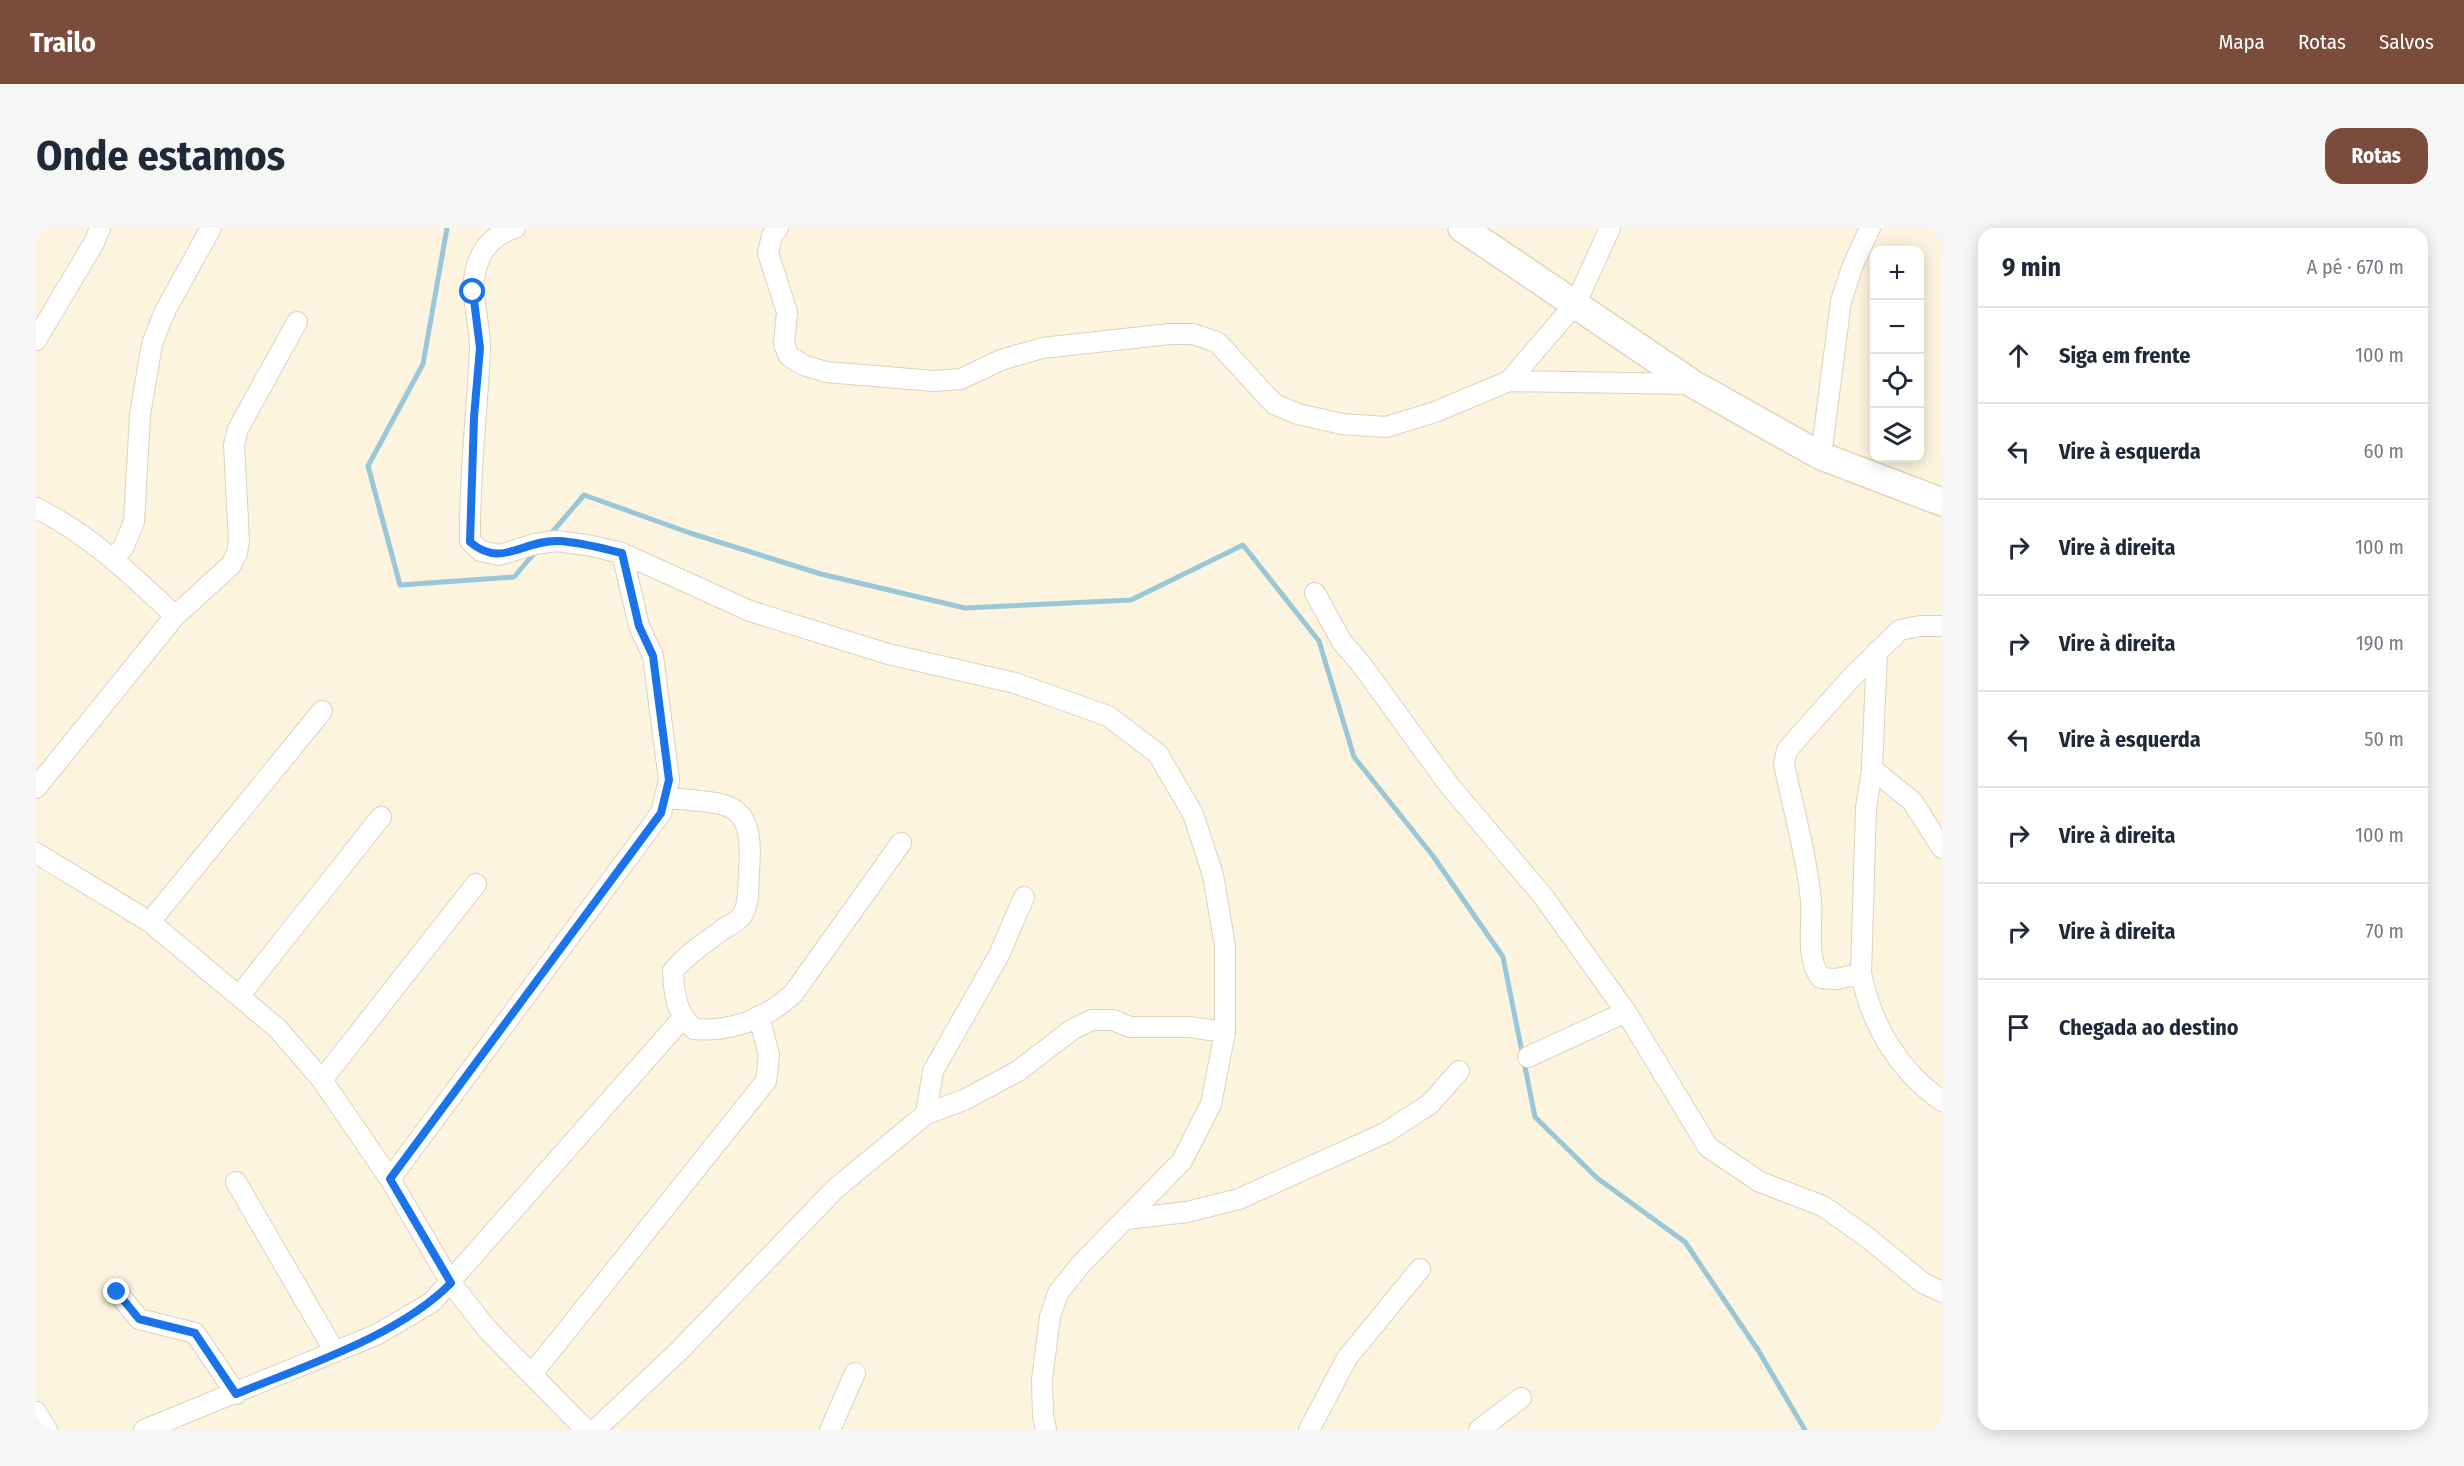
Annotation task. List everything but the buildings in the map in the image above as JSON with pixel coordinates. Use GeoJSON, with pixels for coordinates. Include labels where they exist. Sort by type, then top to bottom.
{"type":"FeatureCollection","features":[{"type":"Feature","properties":{"kind":"street"},"geometry":{"type":"LineString","coordinates":[[36,340],[94,243],[100,228]]}},
{"type":"Feature","properties":{"kind":"street"},"geometry":{"type":"LineString","coordinates":[[113,559],[123,548],[134,522],[140,415],[152,344],[165,311],[211,228]]}},
{"type":"Feature","properties":{"kind":"street"},"geometry":{"type":"LineString","coordinates":[[515,228],[489,242],[478,261],[473,292],[480,348],[474,417],[470,542],[481,551],[499,555],[535,544],[556,541],[587,544],[622,553],[750,611],[888,654],[1015,683],[1108,716],[1158,754],[1193,814],[1213,875],[1225,946],[1224,1032],[1211,1104],[1182,1161],[1081,1263],[1058,1293],[1050,1317],[1042,1380],[1042,1415],[1046,1430]]}},
{"type":"Feature","properties":{"kind":"street"},"geometry":{"type":"LineString","coordinates":[[777,228],[772,236],[768,253],[787,312],[784,344],[789,356],[803,365],[826,372],[934,381],[961,380],[1017,354],[1042,348],[1170,334],[1193,334],[1217,342],[1274,404],[1298,414],[1342,424],[1386,428],[1435,412],[1509,381],[1693,384]]}},
{"type":"Feature","properties":{"kind":"street"},"geometry":{"type":"LineString","coordinates":[[1462,228],[1693,384],[1821,456],[1942,502]]}},
{"type":"Feature","properties":{"kind":"street"},"geometry":{"type":"LineString","coordinates":[[1509,381],[1576,303],[1610,228]]}},
{"type":"Feature","properties":{"kind":"street"},"geometry":{"type":"LineString","coordinates":[[1821,456],[1841,301],[1853,265],[1870,228]]}},
{"type":"Feature","properties":{"kind":"street"},"geometry":{"type":"LineString","coordinates":[[36,788],[175,616],[231,564],[237,553],[239,540],[234,446],[238,429],[297,322]]}},
{"type":"Feature","properties":{"kind":"street"},"geometry":{"type":"LineString","coordinates":[[36,507],[113,559],[175,616]]}},
{"type":"Feature","properties":{"kind":"street"},"geometry":{"type":"LineString","coordinates":[[390,1179],[661,813],[667,798],[669,780],[653,656],[639,626],[622,553]]}},
{"type":"Feature","properties":{"kind":"street"},"geometry":{"type":"LineString","coordinates":[[1315,593],[1342,642],[1361,664],[1449,785],[1543,896],[1626,1012],[1708,1147],[1760,1182],[1823,1206],[1868,1238],[1923,1283],[1942,1292]]}},
{"type":"Feature","properties":{"kind":"street"},"geometry":{"type":"LineString","coordinates":[[1861,973],[1837,979],[1821,978],[1816,972],[1810,934],[1811,901],[1784,764],[1787,750],[1877,651],[1900,630],[1920,626],[1942,626]]}},
{"type":"Feature","properties":{"kind":"street"},"geometry":{"type":"LineString","coordinates":[[1877,651],[1872,769],[1866,808],[1861,973],[1864,989],[1892,1053],[1920,1085],[1942,1101]]}},
{"type":"Feature","properties":{"kind":"street"},"geometry":{"type":"LineString","coordinates":[[150,922],[322,711]]}},
{"type":"Feature","properties":{"kind":"street"},"geometry":{"type":"LineString","coordinates":[[1872,769],[1919,809],[1935,842],[1942,848]]}},
{"type":"Feature","properties":{"kind":"street"},"geometry":{"type":"LineString","coordinates":[[667,798],[718,803],[735,810],[748,823],[752,842],[747,905],[741,917],[684,957],[673,971],[674,995],[682,1019],[694,1029],[712,1031],[734,1028],[781,1004],[793,993],[901,843]]}},
{"type":"Feature","properties":{"kind":"street"},"geometry":{"type":"LineString","coordinates":[[239,996],[381,817]]}},
{"type":"Feature","properties":{"kind":"street"},"geometry":{"type":"LineString","coordinates":[[36,853],[150,922],[277,1029],[322,1080],[390,1179],[451,1283],[487,1329],[586,1430]]}},
{"type":"Feature","properties":{"kind":"street"},"geometry":{"type":"LineString","coordinates":[[322,1080],[476,884]]}},
{"type":"Feature","properties":{"kind":"street"},"geometry":{"type":"LineString","coordinates":[[926,1114],[933,1071],[999,955],[1024,897]]}},
{"type":"Feature","properties":{"kind":"street"},"geometry":{"type":"LineString","coordinates":[[1528,1057],[1626,1012]]}},
{"type":"Feature","properties":{"kind":"street"},"geometry":{"type":"LineString","coordinates":[[532,1374],[766,1082],[769,1055],[759,1016]]}},
{"type":"Feature","properties":{"kind":"street"},"geometry":{"type":"LineString","coordinates":[[144,1430],[378,1334],[432,1302],[682,1019]]}},
{"type":"Feature","properties":{"kind":"street"},"geometry":{"type":"LineString","coordinates":[[595,1430],[679,1352],[835,1189],[926,1114],[964,1100],[1018,1071],[1072,1029],[1092,1020],[1113,1020],[1130,1027],[1189,1027],[1224,1032]]}},
{"type":"Feature","properties":{"kind":"street"},"geometry":{"type":"LineString","coordinates":[[1126,1219],[1187,1212],[1239,1199],[1385,1132],[1430,1104],[1459,1071]]}},
{"type":"Feature","properties":{"kind":"street"},"geometry":{"type":"LineString","coordinates":[[236,1182],[335,1352]]}},
{"type":"Feature","properties":{"kind":"street"},"geometry":{"type":"LineString","coordinates":[[1309,1430],[1347,1358],[1420,1269]]}},
{"type":"Feature","properties":{"kind":"street"},"geometry":{"type":"LineString","coordinates":[[117,1292],[139,1319],[195,1333],[236,1394]]}},
{"type":"Feature","properties":{"kind":"street"},"geometry":{"type":"LineString","coordinates":[[830,1430],[855,1373]]}},
{"type":"Feature","properties":{"kind":"street"},"geometry":{"type":"LineString","coordinates":[[1479,1430],[1521,1398]]}},
{"type":"Feature","properties":{"kind":"street"},"geometry":{"type":"LineString","coordinates":[[36,1412],[46,1430]]}},
{"type":"Feature","properties":{"kind":"waterway"},"geometry":{"type":"LineString","coordinates":[[447,228],[423,364],[368,466],[400,585],[514,577],[536,551]]}},
{"type":"Feature","properties":{"kind":"waterway"},"geometry":{"type":"LineString","coordinates":[[548,537],[584,495],[690,533],[821,574],[965,608],[1131,600],[1243,545],[1319,641],[1354,757],[1433,856],[1503,957],[1535,1117],[1597,1178],[1685,1242],[1758,1350],[1805,1430]]}},
{"type":"Feature","properties":{"kind":"route"},"geometry":{"type":"LineString","coordinates":[[117,1292],[139,1319],[195,1333],[236,1394],[378,1334],[432,1302],[451,1283],[390,1179],[661,813],[667,798],[669,780],[653,656],[639,626],[622,553],[587,544],[556,541],[535,544],[499,555],[481,551],[470,542],[474,417],[480,348],[473,292]]}}]}
